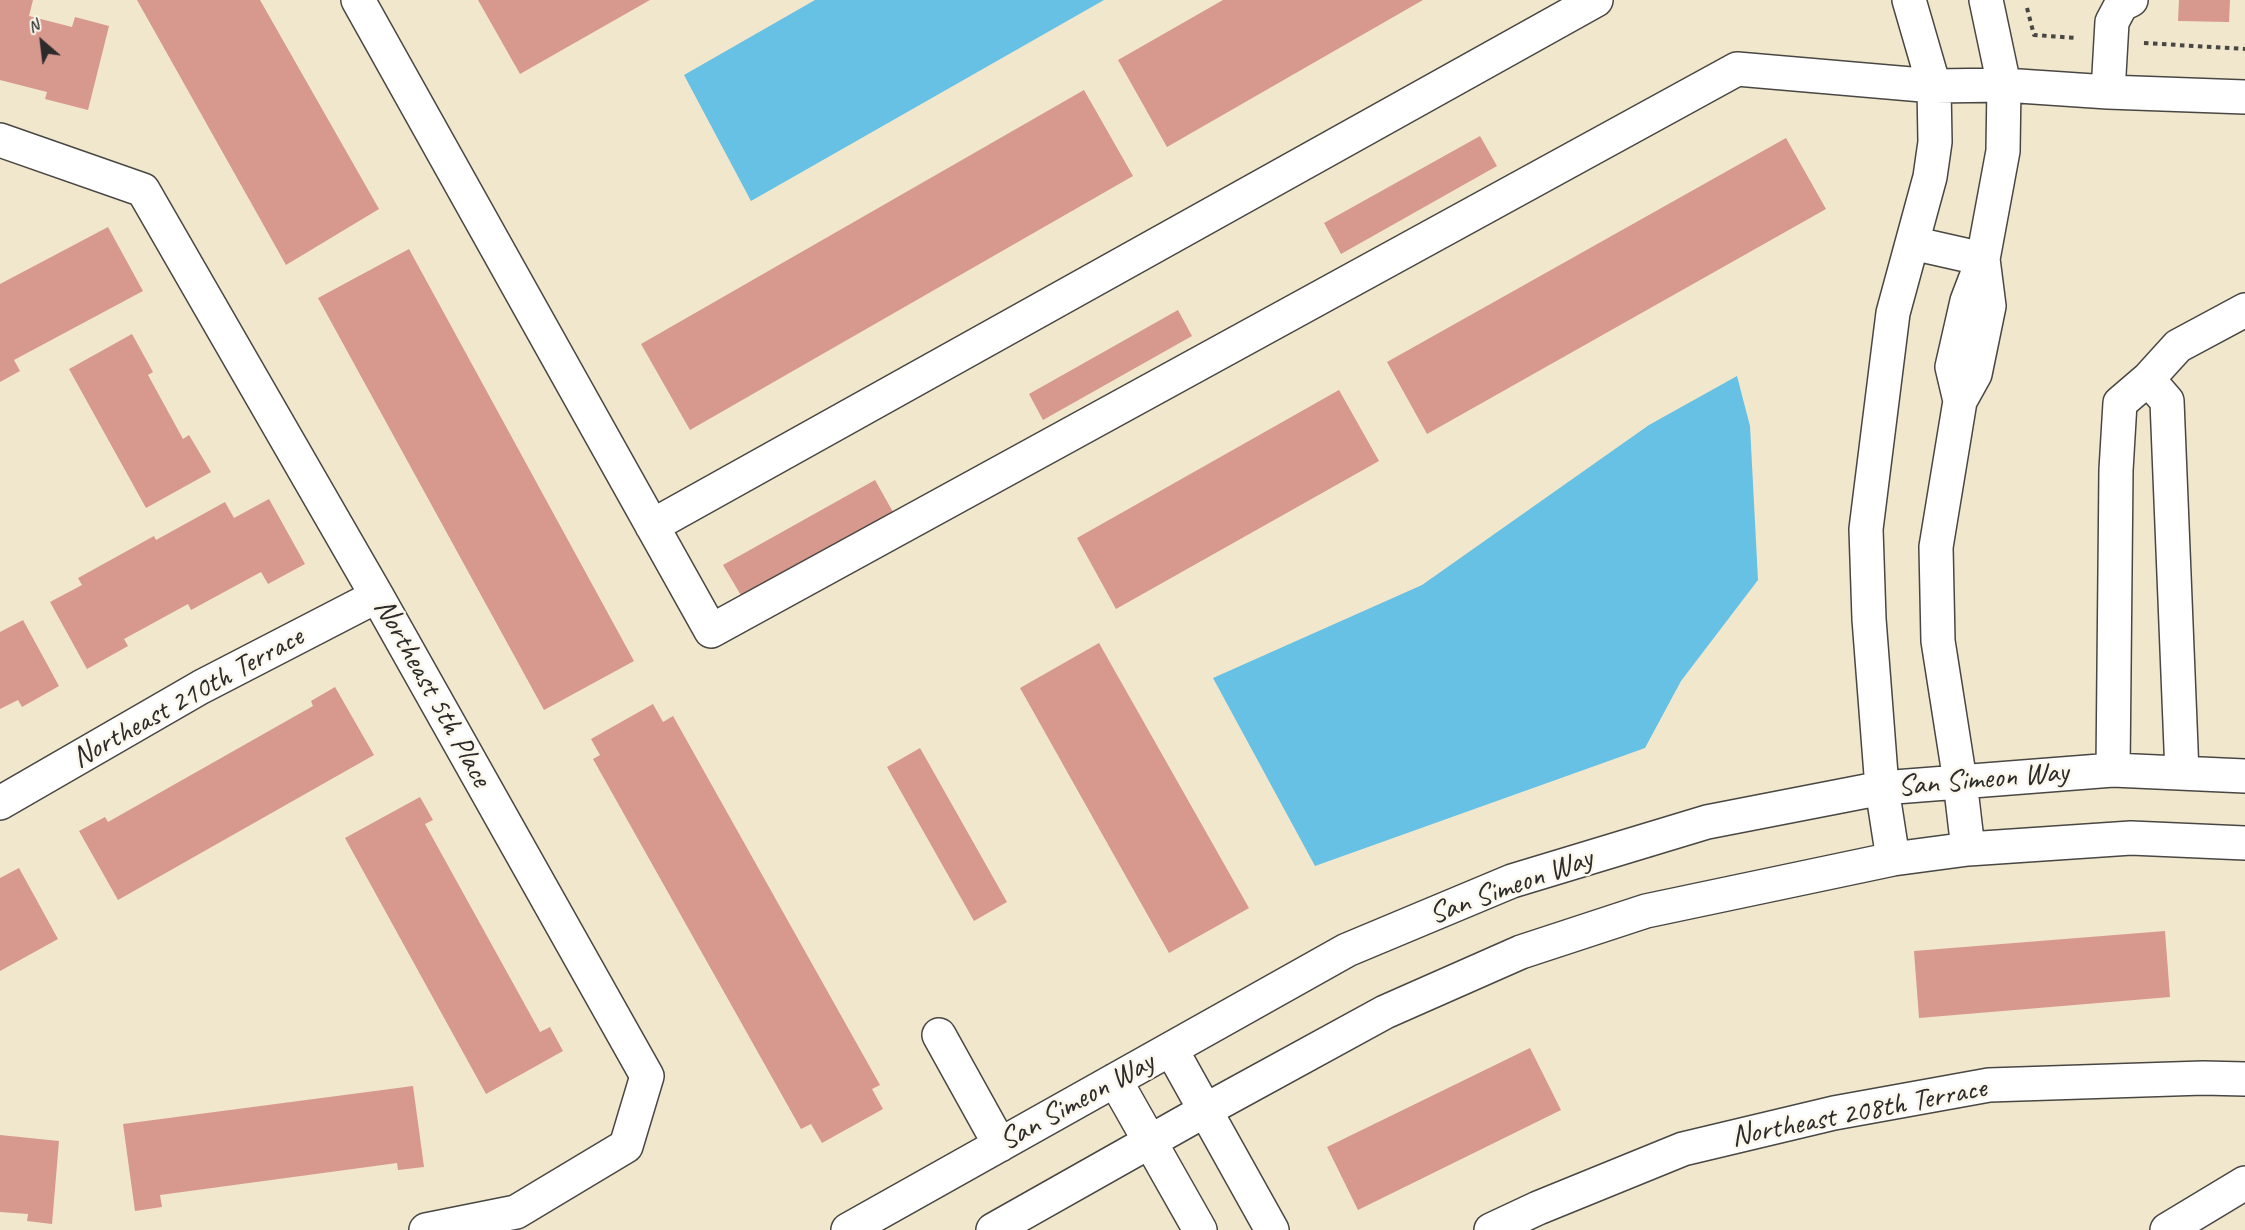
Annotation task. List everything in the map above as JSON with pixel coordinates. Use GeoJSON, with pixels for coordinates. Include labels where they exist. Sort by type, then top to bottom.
{"type":"FeatureCollection","features":[{"type":"Feature","properties":{"kind":"street"},"geometry":{"type":"LineString","coordinates":[[358,0],[711,631],[1737,69],[1934,86],[2004,85],[2245,98]]}},
{"type":"Feature","properties":{"kind":"street"},"geometry":{"type":"LineString","coordinates":[[652,526],[1596,0]]}},
{"type":"Feature","properties":{"kind":"street"},"geometry":{"type":"LineString","coordinates":[[1893,859],[1882,788],[1869,619],[1866,529],[1893,313],[1930,177],[1935,142],[1934,86],[1909,0]]}},
{"type":"Feature","properties":{"kind":"street"},"geometry":{"type":"LineString","coordinates":[[1968,849],[1938,641],[1936,548],[1960,401],[1952,367],[1967,301],[1983,259],[2003,151],[2004,85],[1986,0]]}},
{"type":"Feature","properties":{"kind":"street"},"geometry":{"type":"LineString","coordinates":[[2108,92],[2112,22],[2121,5],[2131,0]]}},
{"type":"Feature","properties":{"kind":"street","name":"Northeast 5th Place"},"geometry":{"type":"LineString","coordinates":[[0,140],[143,190],[377,596],[647,1076],[626,1146],[516,1212],[426,1230]]}},
{"type":"Feature","properties":{"kind":"street"},"geometry":{"type":"LineString","coordinates":[[1912,243],[1983,259]]}},
{"type":"Feature","properties":{"kind":"street"},"geometry":{"type":"LineString","coordinates":[[2113,770],[2116,470],[2120,403],[2148,379],[2178,346],[2245,310]]}},
{"type":"Feature","properties":{"kind":"street"},"geometry":{"type":"LineString","coordinates":[[2148,379],[2166,402],[2182,772]]}},
{"type":"Feature","properties":{"kind":"street"},"geometry":{"type":"LineString","coordinates":[[2116,470],[2168,470]]}},
{"type":"Feature","properties":{"kind":"street","name":"Northeast 210th Terrace"},"geometry":{"type":"LineString","coordinates":[[0,803],[201,687],[377,596]]}},
{"type":"Feature","properties":{"kind":"street","name":"San Simeon Way"},"geometry":{"type":"LineString","coordinates":[[848,1230],[1347,950],[1512,881],[1707,822],[1882,788],[2113,770],[2245,776]]}},
{"type":"Feature","properties":{"kind":"street"},"geometry":{"type":"LineString","coordinates":[[993,1230],[1385,1012],[1521,952],[1646,911],[1893,859],[1968,849],[2131,838],[2245,843]]}},
{"type":"Feature","properties":{"kind":"street"},"geometry":{"type":"LineString","coordinates":[[939,1035],[1000,1145]]}},
{"type":"Feature","properties":{"kind":"street"},"geometry":{"type":"LineString","coordinates":[[1171,1049],[1272,1230]]}},
{"type":"Feature","properties":{"kind":"street","name":"Northeast 208th Terrace"},"geometry":{"type":"LineString","coordinates":[[1491,1230],[1545,1219],[1683,1149],[1834,1113],[1989,1085],[2203,1077],[2245,1079]]}},
{"type":"Feature","properties":{"kind":"street"},"geometry":{"type":"LineString","coordinates":[[1115,1080],[1200,1230]]}},
{"type":"Feature","properties":{"kind":"street"},"geometry":{"type":"LineString","coordinates":[[2167,1230],[2245,1183]]}},
{"type":"Feature","properties":{"kind":"path"},"geometry":{"type":"LineString","coordinates":[[2023,0],[2034,35],[2245,49]]}},
{"type":"Feature","properties":{"kind":"water"},"geometry":{"type":"Polygon","coordinates":[[[815,0],[1104,0],[751,201],[684,75],[815,0]]]}},
{"type":"Feature","properties":{"kind":"water"},"geometry":{"type":"Polygon","coordinates":[[[1737,376],[1750,426],[1758,580],[1681,681],[1645,748],[1315,866],[1213,678],[1422,585],[1649,425],[1737,376]]]}},
{"type":"Feature","properties":{"kind":"building"},"geometry":{"type":"Polygon","coordinates":[[[0,0],[33,0],[29,16],[72,27],[75,17],[109,26],[88,110],[45,99],[47,92],[0,80],[0,0]]]}},
{"type":"Feature","properties":{"kind":"building"},"geometry":{"type":"Polygon","coordinates":[[[137,0],[260,0],[379,209],[286,265],[137,0]]]}},
{"type":"Feature","properties":{"kind":"building"},"geometry":{"type":"Polygon","coordinates":[[[478,0],[650,0],[520,74],[478,0]]]}},
{"type":"Feature","properties":{"kind":"building"},"geometry":{"type":"Polygon","coordinates":[[[1223,0],[1423,0],[1167,147],[1118,60],[1223,0]]]}},
{"type":"Feature","properties":{"kind":"building"},"geometry":{"type":"Polygon","coordinates":[[[2179,0],[2230,0],[2229,22],[2178,21],[2179,0]]]}},
{"type":"Feature","properties":{"kind":"building"},"geometry":{"type":"Polygon","coordinates":[[[1084,90],[1133,176],[690,430],[641,344],[1084,90]]]}},
{"type":"Feature","properties":{"kind":"building"},"geometry":{"type":"Polygon","coordinates":[[[1480,136],[1497,166],[1341,254],[1324,223],[1480,136]]]}},
{"type":"Feature","properties":{"kind":"building"},"geometry":{"type":"Polygon","coordinates":[[[1786,138],[1826,209],[1427,434],[1387,362],[1786,138]]]}},
{"type":"Feature","properties":{"kind":"building"},"geometry":{"type":"Polygon","coordinates":[[[108,227],[143,291],[14,360],[20,371],[0,382],[0,284],[108,227]]]}},
{"type":"Feature","properties":{"kind":"building"},"geometry":{"type":"Polygon","coordinates":[[[409,249],[634,661],[544,710],[318,298],[409,249]]]}},
{"type":"Feature","properties":{"kind":"building"},"geometry":{"type":"Polygon","coordinates":[[[1178,310],[1192,336],[1043,420],[1029,394],[1178,310]]]}},
{"type":"Feature","properties":{"kind":"building"},"geometry":{"type":"Polygon","coordinates":[[[132,334],[153,372],[148,375],[183,439],[189,435],[211,472],[146,508],[69,369],[132,334]]]}},
{"type":"Feature","properties":{"kind":"building"},"geometry":{"type":"Polygon","coordinates":[[[1339,390],[1379,461],[1116,609],[1077,538],[1339,390]]]}},
{"type":"Feature","properties":{"kind":"building"},"geometry":{"type":"Polygon","coordinates":[[[875,480],[893,512],[742,597],[723,565],[875,480]]]}},
{"type":"Feature","properties":{"kind":"building"},"geometry":{"type":"Polygon","coordinates":[[[269,499],[305,564],[268,584],[261,572],[191,610],[188,604],[124,639],[128,646],[87,669],[50,602],[82,585],[78,578],[154,536],[156,540],[225,502],[234,518],[269,499]]]}},
{"type":"Feature","properties":{"kind":"building"},"geometry":{"type":"Polygon","coordinates":[[[23,620],[59,686],[22,707],[18,700],[0,709],[0,632],[23,620]]]}},
{"type":"Feature","properties":{"kind":"building"},"geometry":{"type":"Polygon","coordinates":[[[1099,643],[1249,908],[1169,953],[1020,688],[1099,643]]]}},
{"type":"Feature","properties":{"kind":"building"},"geometry":{"type":"Polygon","coordinates":[[[335,687],[374,755],[118,900],[79,831],[105,817],[108,822],[313,706],[311,701],[335,687]]]}},
{"type":"Feature","properties":{"kind":"building"},"geometry":{"type":"Polygon","coordinates":[[[653,704],[663,722],[673,716],[880,1085],[872,1089],[883,1109],[822,1143],[811,1124],[801,1129],[593,759],[600,755],[591,739],[653,704]]]}},
{"type":"Feature","properties":{"kind":"building"},"geometry":{"type":"Polygon","coordinates":[[[920,748],[1007,902],[974,921],[887,767],[920,748]]]}},
{"type":"Feature","properties":{"kind":"building"},"geometry":{"type":"Polygon","coordinates":[[[420,797],[433,820],[425,824],[540,1032],[550,1027],[563,1051],[486,1094],[345,838],[420,797]]]}},
{"type":"Feature","properties":{"kind":"building"},"geometry":{"type":"Polygon","coordinates":[[[19,868],[58,939],[0,971],[0,878],[19,868]]]}},
{"type":"Feature","properties":{"kind":"building"},"geometry":{"type":"Polygon","coordinates":[[[2165,931],[2170,997],[1919,1018],[1914,951],[2165,931]]]}},
{"type":"Feature","properties":{"kind":"building"},"geometry":{"type":"Polygon","coordinates":[[[1530,1048],[1561,1110],[1358,1210],[1327,1147],[1530,1048]]]}},
{"type":"Feature","properties":{"kind":"building"},"geometry":{"type":"Polygon","coordinates":[[[413,1086],[424,1167],[398,1170],[397,1163],[160,1195],[162,1207],[135,1211],[123,1124],[413,1086]]]}},
{"type":"Feature","properties":{"kind":"building"},"geometry":{"type":"Polygon","coordinates":[[[0,1135],[59,1141],[52,1224],[27,1221],[28,1214],[0,1212],[0,1135]]]}}]}
